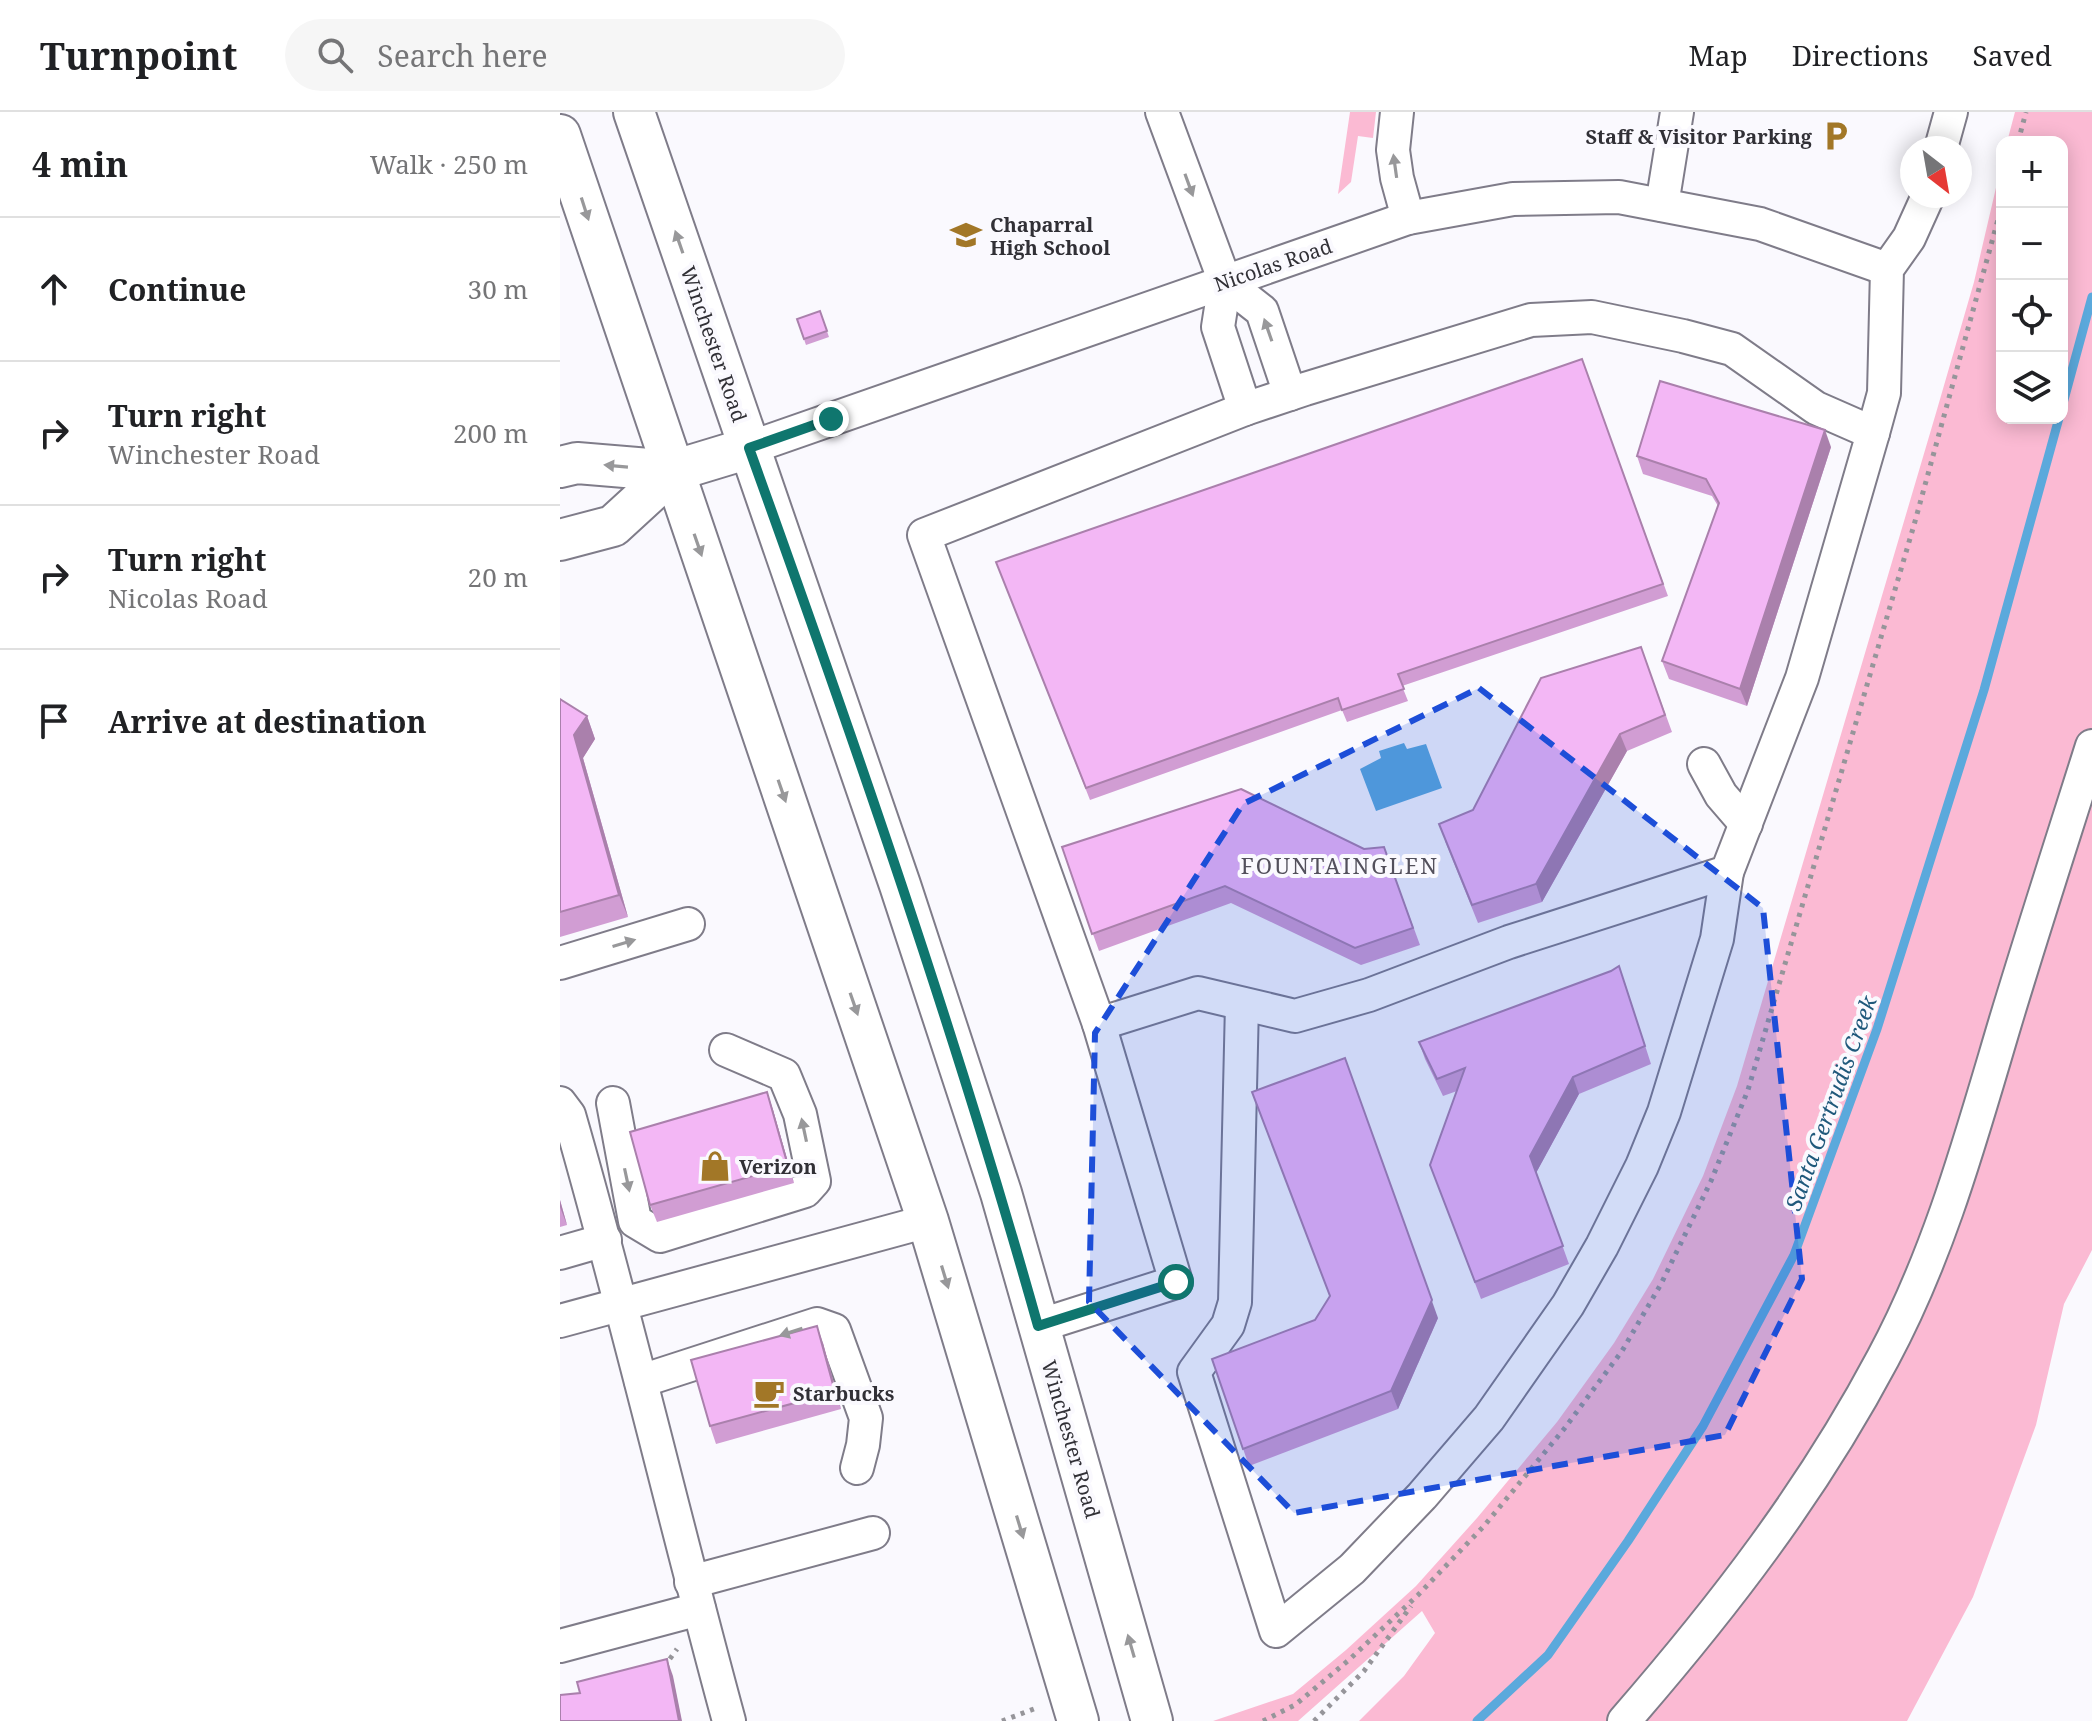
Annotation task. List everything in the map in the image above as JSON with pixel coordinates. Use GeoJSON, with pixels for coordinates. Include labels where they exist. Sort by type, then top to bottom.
{"type":"FeatureCollection","features":[{"type":"Feature","properties":{"kind":"main road","name":"Winchester Road"},"geometry":{"type":"LineString","coordinates":[[634,112],[900,885],[1001,1193],[1152,1721]]}},
{"type":"Feature","properties":{"kind":"main road"},"geometry":{"type":"LineString","coordinates":[[560,135],[928,1221],[1078,1721]]}},
{"type":"Feature","properties":{"kind":"main road","name":"Nicolas Road"},"geometry":{"type":"LineString","coordinates":[[560,467],[577,463],[673,471],[749,448]]}},
{"type":"Feature","properties":{"kind":"main road","name":"Nicolas Road"},"geometry":{"type":"LineString","coordinates":[[560,540],[613,526],[673,471]]}},
{"type":"Feature","properties":{"kind":"street"},"geometry":{"type":"LineString","coordinates":[[1162,112],[1225,282],[1218,327],[1245,409]]}},
{"type":"Feature","properties":{"kind":"street"},"geometry":{"type":"LineString","coordinates":[[1397,112],[1393,150],[1408,218]]}},
{"type":"Feature","properties":{"kind":"street"},"geometry":{"type":"LineString","coordinates":[[1662,205],[1677,112]]}},
{"type":"Feature","properties":{"kind":"street"},"geometry":{"type":"LineString","coordinates":[[1944,136],[1951,112]]}},
{"type":"Feature","properties":{"kind":"street","name":"Nicolas Road"},"geometry":{"type":"LineString","coordinates":[[749,448],[1408,218],[1513,199],[1619,197],[1662,205],[1760,224],[1887,269]]}},
{"type":"Feature","properties":{"kind":"street"},"geometry":{"type":"LineString","coordinates":[[1242,1004],[1235,1302],[1228,1325],[1194,1372],[1276,1631],[1352,1569],[1422,1496],[1489,1418],[1568,1305],[1628,1193],[1664,1112],[1717,939],[1727,872],[1802,678],[1884,393],[1887,269],[1909,238],[1923,208]]}},
{"type":"Feature","properties":{"kind":"street"},"geometry":{"type":"LineString","coordinates":[[1225,282],[1262,311],[1290,394]]}},
{"type":"Feature","properties":{"kind":"street"},"geometry":{"type":"LineString","coordinates":[[1038,1326],[1176,1282],[1099,1024],[924,535],[1245,409],[1531,320],[1592,317],[1732,349],[1816,408],[1873,433]]}},
{"type":"Feature","properties":{"kind":"street"},"geometry":{"type":"LineString","coordinates":[[1624,1721],[1758,1558],[1798,1502],[1885,1356],[1923,1274],[1957,1185],[2092,746]]}},
{"type":"Feature","properties":{"kind":"street"},"geometry":{"type":"LineString","coordinates":[[1704,764],[1721,795],[1746,824]]}},
{"type":"Feature","properties":{"kind":"street"},"geometry":{"type":"LineString","coordinates":[[1099,1024],[1198,993],[1295,1016],[1369,995],[1509,942],[1727,872]]}},
{"type":"Feature","properties":{"kind":"street"},"geometry":{"type":"LineString","coordinates":[[560,963],[688,924]]}},
{"type":"Feature","properties":{"kind":"street"},"geometry":{"type":"LineString","coordinates":[[613,1103],[635,1221],[660,1236],[805,1191],[814,1181],[800,1114],[784,1075],[726,1050]]}},
{"type":"Feature","properties":{"kind":"street"},"geometry":{"type":"LineString","coordinates":[[560,1103],[569,1115],[605,1240],[729,1721]]}},
{"type":"Feature","properties":{"kind":"street"},"geometry":{"type":"LineString","coordinates":[[560,1321],[928,1221]]}},
{"type":"Feature","properties":{"kind":"street"},"geometry":{"type":"LineString","coordinates":[[560,1253],[605,1240]]}},
{"type":"Feature","properties":{"kind":"street"},"geometry":{"type":"LineString","coordinates":[[641,1381],[817,1324],[834,1330],[866,1418],[857,1468]]}},
{"type":"Feature","properties":{"kind":"street"},"geometry":{"type":"LineString","coordinates":[[560,1646],[873,1533]]}},
{"type":"Feature","properties":{"kind":"path"},"geometry":{"type":"LineString","coordinates":[[2020,136],[2026,112]]}},
{"type":"Feature","properties":{"kind":"path"},"geometry":{"type":"LineString","coordinates":[[1314,1721],[1364,1671],[1418,1595]]}},
{"type":"Feature","properties":{"kind":"path"},"geometry":{"type":"LineString","coordinates":[[662,1670],[680,1645]]}},
{"type":"Feature","properties":{"kind":"highlighted area"},"geometry":{"type":"Polygon","coordinates":[[[1479,688],[1763,908],[1802,1279],[1725,1435],[1294,1513],[1089,1302],[1095,1033],[1243,804],[1479,688]]]}},
{"type":"Feature","properties":{"kind":"shaded area"},"geometry":{"type":"Polygon","coordinates":[[[1350,112],[1376,112],[1373,138],[1358,136],[1351,182],[1338,194],[1350,112]]]}},
{"type":"Feature","properties":{"kind":"shaded area"},"geometry":{"type":"Polygon","coordinates":[[[2015,112],[2092,112],[2092,1250],[2064,1304],[2036,1425],[1973,1597],[1907,1721],[1359,1721],[1404,1676],[1435,1633],[1422,1611],[1298,1721],[1213,1721],[1293,1694],[1416,1586],[1557,1422],[1614,1343],[1653,1279],[1703,1176],[1737,1086],[1974,282],[1996,188],[1996,424],[2068,424],[2068,136],[2009,136],[2015,112]]]}},
{"type":"Feature","properties":{"kind":"water"},"geometry":{"type":"Polygon","coordinates":[[[1404,743],[1407,749],[1426,744],[1442,788],[1376,811],[1360,769],[1381,758],[1379,751],[1404,743]]]}},
{"type":"Feature","properties":{"kind":"building"},"geometry":{"type":"Polygon","coordinates":[[[820,311],[827,331],[804,339],[797,319],[820,311]]]}},
{"type":"Feature","properties":{"kind":"building"},"geometry":{"type":"Polygon","coordinates":[[[1582,359],[1663,584],[1398,674],[1404,689],[1342,710],[1338,698],[1086,788],[996,562],[1582,359]]]}},
{"type":"Feature","properties":{"kind":"building"},"geometry":{"type":"Polygon","coordinates":[[[1660,381],[1825,430],[1740,689],[1662,661],[1719,503],[1706,479],[1637,456],[1660,381]]]}},
{"type":"Feature","properties":{"kind":"building"},"geometry":{"type":"Polygon","coordinates":[[[1641,647],[1665,715],[1620,734],[1536,884],[1472,905],[1439,824],[1473,810],[1541,678],[1641,647]]]}},
{"type":"Feature","properties":{"kind":"building"},"geometry":{"type":"Polygon","coordinates":[[[560,699],[587,716],[574,735],[619,895],[560,912],[560,699]]]}},
{"type":"Feature","properties":{"kind":"building"},"geometry":{"type":"Polygon","coordinates":[[[1241,789],[1364,849],[1384,847],[1413,928],[1355,948],[1225,886],[1092,934],[1062,847],[1241,789]]]}},
{"type":"Feature","properties":{"kind":"building"},"geometry":{"type":"Polygon","coordinates":[[[1619,966],[1645,1046],[1573,1077],[1530,1156],[1563,1246],[1475,1282],[1430,1165],[1465,1068],[1437,1079],[1419,1042],[1619,966]]]}},
{"type":"Feature","properties":{"kind":"building"},"geometry":{"type":"Polygon","coordinates":[[[1345,1058],[1432,1300],[1391,1391],[1243,1449],[1212,1359],[1315,1320],[1330,1296],[1252,1092],[1345,1058]]]}},
{"type":"Feature","properties":{"kind":"building","name":"Verizon"},"geometry":{"type":"Polygon","coordinates":[[[767,1092],[788,1166],[650,1205],[630,1132],[767,1092]]]}},
{"type":"Feature","properties":{"kind":"building","name":"Starbucks"},"geometry":{"type":"Polygon","coordinates":[[[817,1326],[835,1392],[710,1426],[691,1360],[817,1326]]]}},
{"type":"Feature","properties":{"kind":"building"},"geometry":{"type":"Polygon","coordinates":[[[667,1659],[679,1721],[560,1721],[560,1695],[580,1693],[577,1682],[667,1659]]]}},
{"type":"Feature","properties":{"kind":"waterway","name":"Santa Gertrudis Creek"},"geometry":{"type":"LineString","coordinates":[[2068,385],[2092,297]]}},
{"type":"Feature","properties":{"kind":"waterway","name":"Santa Gertrudis Creek"},"geometry":{"type":"LineString","coordinates":[[1477,1721],[1548,1655],[1628,1541],[1703,1426],[1794,1255],[1877,1029],[1984,690],[2057,424]]}},
{"type":"Feature","properties":{"kind":"place","name":"Staff & Visitor Parking"},"geometry":{"type":"Point","coordinates":[1836,136]}},
{"type":"Feature","properties":{"kind":"place","name":"Chaparral High School"},"geometry":{"type":"Point","coordinates":[966,235]}},
{"type":"Feature","properties":{"kind":"place","name":"Verizon"},"geometry":{"type":"Point","coordinates":[715,1166]}},
{"type":"Feature","properties":{"kind":"place","name":"Starbucks"},"geometry":{"type":"Point","coordinates":[769,1393]}},
{"type":"Feature","properties":{"kind":"district","name":"FOUNTAINGLEN"},"geometry":{"type":"Point","coordinates":[1340,865]}},
{"type":"Feature","properties":{"kind":"route"},"geometry":{"type":"LineString","coordinates":[[831,419],[749,448],[900,885],[1001,1193],[1038,1326],[1176,1282]]}}]}
